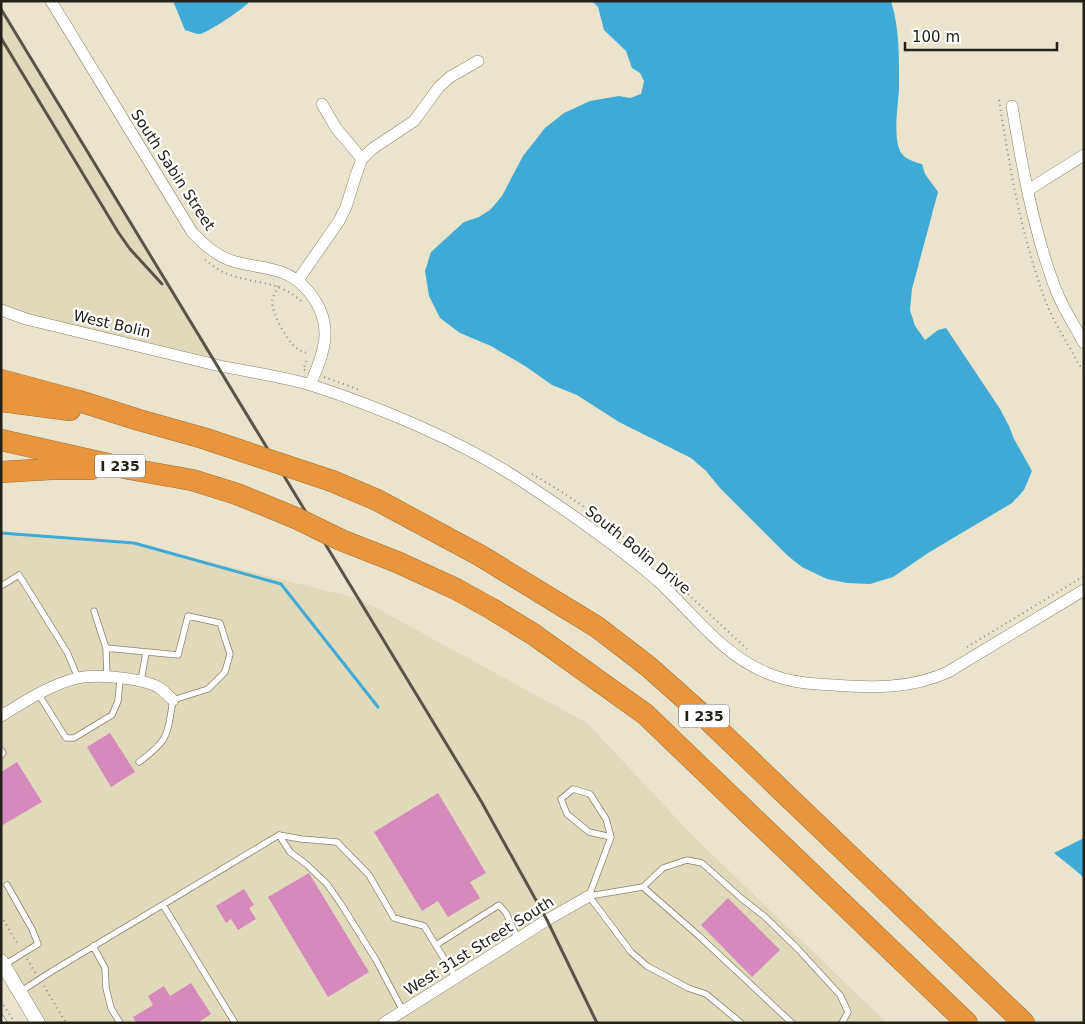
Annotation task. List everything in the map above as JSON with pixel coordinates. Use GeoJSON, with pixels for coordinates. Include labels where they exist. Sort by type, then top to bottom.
{"type":"FeatureCollection","features":[{"type":"Feature","properties":{"kind":"highway"},"geometry":{"type":"LineString","coordinates":[[1,380],[79,400],[139,420]]}},
{"type":"Feature","properties":{"kind":"highway","name":"I 235"},"geometry":{"type":"LineString","coordinates":[[1,400],[139,420],[204,438],[332,481],[377,500],[481,556],[597,628],[649,667],[712,724],[1024,1023]]}},
{"type":"Feature","properties":{"kind":"highway","name":"I 235"},"geometry":{"type":"LineString","coordinates":[[1,440],[130,469],[192,480],[237,494],[456,589],[533,634],[645,714],[967,1023]]}},
{"type":"Feature","properties":{"kind":"highway"},"geometry":{"type":"LineString","coordinates":[[1,472],[52,469],[130,469]]}},
{"type":"Feature","properties":{"kind":"street","name":"South Sabin Street"},"geometry":{"type":"LineString","coordinates":[[51,1],[192,232],[200,242],[234,262],[281,272],[298,280],[320,308],[326,335],[324,350],[310,385]]}},
{"type":"Feature","properties":{"kind":"street"},"geometry":{"type":"LineString","coordinates":[[298,280],[339,221],[346,207],[362,159],[372,149],[414,121],[439,86],[450,77],[478,61]]}},
{"type":"Feature","properties":{"kind":"street"},"geometry":{"type":"LineString","coordinates":[[322,104],[336,128],[362,159]]}},
{"type":"Feature","properties":{"kind":"street"},"geometry":{"type":"LineString","coordinates":[[1012,106],[1028,190],[1054,287],[1081,330],[1084,343]]}},
{"type":"Feature","properties":{"kind":"street"},"geometry":{"type":"LineString","coordinates":[[1028,190],[1084,155]]}},
{"type":"Feature","properties":{"kind":"street","name":"West Bolin"},"geometry":{"type":"LineString","coordinates":[[1,310],[26,319],[217,365]]}},
{"type":"Feature","properties":{"kind":"street","name":"South Bolin Drive"},"geometry":{"type":"LineString","coordinates":[[217,365],[310,385],[395,416],[468,450],[514,476],[584,522],[647,573],[731,652],[768,674],[785,679],[803,683],[872,688],[906,686],[927,681],[948,672],[1084,590]]}},
{"type":"Feature","properties":{"kind":"street"},"geometry":{"type":"LineString","coordinates":[[2,715],[50,688],[78,678],[120,678],[141,681],[160,688],[172,700]]}},
{"type":"Feature","properties":{"kind":"street","name":"West 31st Street South"},"geometry":{"type":"LineString","coordinates":[[384,1023],[518,938],[589,896]]}},
{"type":"Feature","properties":{"kind":"street"},"geometry":{"type":"LineString","coordinates":[[2,963],[38,1023]]}},
{"type":"Feature","properties":{"kind":"lane"},"geometry":{"type":"LineString","coordinates":[[1,586],[19,576],[67,652],[78,678]]}},
{"type":"Feature","properties":{"kind":"lane"},"geometry":{"type":"LineString","coordinates":[[94,611],[106,648],[107,678]]}},
{"type":"Feature","properties":{"kind":"lane"},"geometry":{"type":"LineString","coordinates":[[106,648],[178,655],[188,616],[220,623],[230,654],[226,672],[208,689],[172,700],[167,736],[156,750],[139,762]]}},
{"type":"Feature","properties":{"kind":"lane"},"geometry":{"type":"LineString","coordinates":[[141,681],[146,652]]}},
{"type":"Feature","properties":{"kind":"lane"},"geometry":{"type":"LineString","coordinates":[[39,694],[66,738],[74,738],[112,715],[118,701],[120,678]]}},
{"type":"Feature","properties":{"kind":"lane"},"geometry":{"type":"LineString","coordinates":[[1,750],[3,753],[1,755]]}},
{"type":"Feature","properties":{"kind":"lane"},"geometry":{"type":"LineString","coordinates":[[589,896],[611,837],[606,820],[590,794],[573,789],[561,799],[567,814],[589,832],[611,837]]}},
{"type":"Feature","properties":{"kind":"lane"},"geometry":{"type":"LineString","coordinates":[[279,835],[290,852],[327,884],[376,960],[403,1011]]}},
{"type":"Feature","properties":{"kind":"lane"},"geometry":{"type":"LineString","coordinates":[[20,992],[279,835],[337,842],[369,875],[394,918],[424,926],[456,978]]}},
{"type":"Feature","properties":{"kind":"lane"},"geometry":{"type":"LineString","coordinates":[[589,896],[644,887],[663,868],[687,860],[702,863],[798,948],[840,995],[848,1012],[842,1023]]}},
{"type":"Feature","properties":{"kind":"lane"},"geometry":{"type":"LineString","coordinates":[[2,963],[38,944],[32,929],[7,885]]}},
{"type":"Feature","properties":{"kind":"lane"},"geometry":{"type":"LineString","coordinates":[[644,887],[699,936],[787,1021]]}},
{"type":"Feature","properties":{"kind":"lane"},"geometry":{"type":"LineString","coordinates":[[589,896],[631,952],[647,966],[688,988],[706,994],[741,1023]]}},
{"type":"Feature","properties":{"kind":"lane"},"geometry":{"type":"LineString","coordinates":[[163,905],[235,1023]]}},
{"type":"Feature","properties":{"kind":"lane"},"geometry":{"type":"LineString","coordinates":[[436,945],[499,905],[506,913],[518,938]]}},
{"type":"Feature","properties":{"kind":"lane"},"geometry":{"type":"LineString","coordinates":[[93,946],[105,968],[106,988],[111,1008],[120,1023]]}},
{"type":"Feature","properties":{"kind":"lane"},"geometry":{"type":"LineString","coordinates":[[1,1018],[4,1023]]}},
{"type":"Feature","properties":{"kind":"path"},"geometry":{"type":"LineString","coordinates":[[200,255],[223,272],[278,286],[298,298],[306,306]]}},
{"type":"Feature","properties":{"kind":"path"},"geometry":{"type":"LineString","coordinates":[[278,286],[272,298],[272,307],[284,333],[295,347],[302,352],[310,354]]}},
{"type":"Feature","properties":{"kind":"path"},"geometry":{"type":"LineString","coordinates":[[312,347],[303,369],[367,393]]}},
{"type":"Feature","properties":{"kind":"path"},"geometry":{"type":"LineString","coordinates":[[531,474],[550,484],[608,525],[657,565]]}},
{"type":"Feature","properties":{"kind":"path"},"geometry":{"type":"LineString","coordinates":[[961,650],[1084,576]]}},
{"type":"Feature","properties":{"kind":"path"},"geometry":{"type":"LineString","coordinates":[[686,592],[750,652]]}},
{"type":"Feature","properties":{"kind":"path"},"geometry":{"type":"LineString","coordinates":[[1,916],[66,1023]]}},
{"type":"Feature","properties":{"kind":"path"},"geometry":{"type":"LineString","coordinates":[[1,1001],[15,1023]]}},
{"type":"Feature","properties":{"kind":"shaded area"},"geometry":{"type":"Polygon","coordinates":[[[1,9],[221,372],[1,306],[1,9]]]}},
{"type":"Feature","properties":{"kind":"shaded area"},"geometry":{"type":"Polygon","coordinates":[[[1,533],[134,543],[360,599],[587,723],[693,836],[887,1023],[36,1023],[1,965],[1,533]]]}},
{"type":"Feature","properties":{"kind":"water"},"geometry":{"type":"Polygon","coordinates":[[[173,1],[250,1],[226,20],[200,34],[185,30],[173,1]]]}},
{"type":"Feature","properties":{"kind":"water"},"geometry":{"type":"Polygon","coordinates":[[[592,1],[891,1],[898,45],[899,89],[896,129],[898,144],[904,156],[922,164],[925,174],[938,192],[912,289],[910,310],[915,326],[925,340],[938,330],[946,328],[1000,409],[1009,426],[1032,471],[1024,490],[1012,503],[928,553],[893,577],[870,584],[847,583],[827,579],[802,567],[788,556],[720,488],[706,471],[691,458],[619,422],[577,395],[552,385],[491,346],[460,333],[440,318],[429,296],[425,271],[431,252],[464,222],[479,217],[490,210],[502,196],[523,156],[545,128],[564,113],[590,101],[619,96],[630,98],[641,94],[644,81],[640,73],[632,68],[626,51],[604,30],[598,7],[592,1]]]}},
{"type":"Feature","properties":{"kind":"water"},"geometry":{"type":"Polygon","coordinates":[[[1084,838],[1084,879],[1054,853],[1084,838]]]}},
{"type":"Feature","properties":{"kind":"building"},"geometry":{"type":"Polygon","coordinates":[[[110,733],[135,772],[111,787],[87,747],[110,733]]]}},
{"type":"Feature","properties":{"kind":"building"},"geometry":{"type":"Polygon","coordinates":[[[17,762],[42,802],[1,826],[1,772],[17,762]]]}},
{"type":"Feature","properties":{"kind":"building"},"geometry":{"type":"Polygon","coordinates":[[[438,793],[486,873],[470,882],[480,898],[448,917],[438,901],[422,911],[374,832],[438,793]]]}},
{"type":"Feature","properties":{"kind":"building"},"geometry":{"type":"Polygon","coordinates":[[[309,873],[369,972],[328,997],[268,897],[309,873]]]}},
{"type":"Feature","properties":{"kind":"building"},"geometry":{"type":"Polygon","coordinates":[[[244,889],[254,905],[249,908],[256,919],[238,930],[231,919],[226,923],[216,906],[244,889]]]}},
{"type":"Feature","properties":{"kind":"building"},"geometry":{"type":"Polygon","coordinates":[[[728,898],[780,950],[752,977],[701,925],[728,898]]]}},
{"type":"Feature","properties":{"kind":"building"},"geometry":{"type":"Polygon","coordinates":[[[191,983],[211,1014],[197,1023],[136,1023],[133,1017],[153,1005],[148,996],[164,986],[170,996],[191,983]]]}},
{"type":"Feature","properties":{"kind":"waterway"},"geometry":{"type":"LineString","coordinates":[[1,533],[134,543],[281,584],[378,707]]}},
{"type":"Feature","properties":{"kind":"railway"},"geometry":{"type":"LineString","coordinates":[[1,9],[481,801],[547,920],[597,1023]]}},
{"type":"Feature","properties":{"kind":"railway"},"geometry":{"type":"LineString","coordinates":[[1,38],[118,232],[130,249],[162,284]]}}]}
